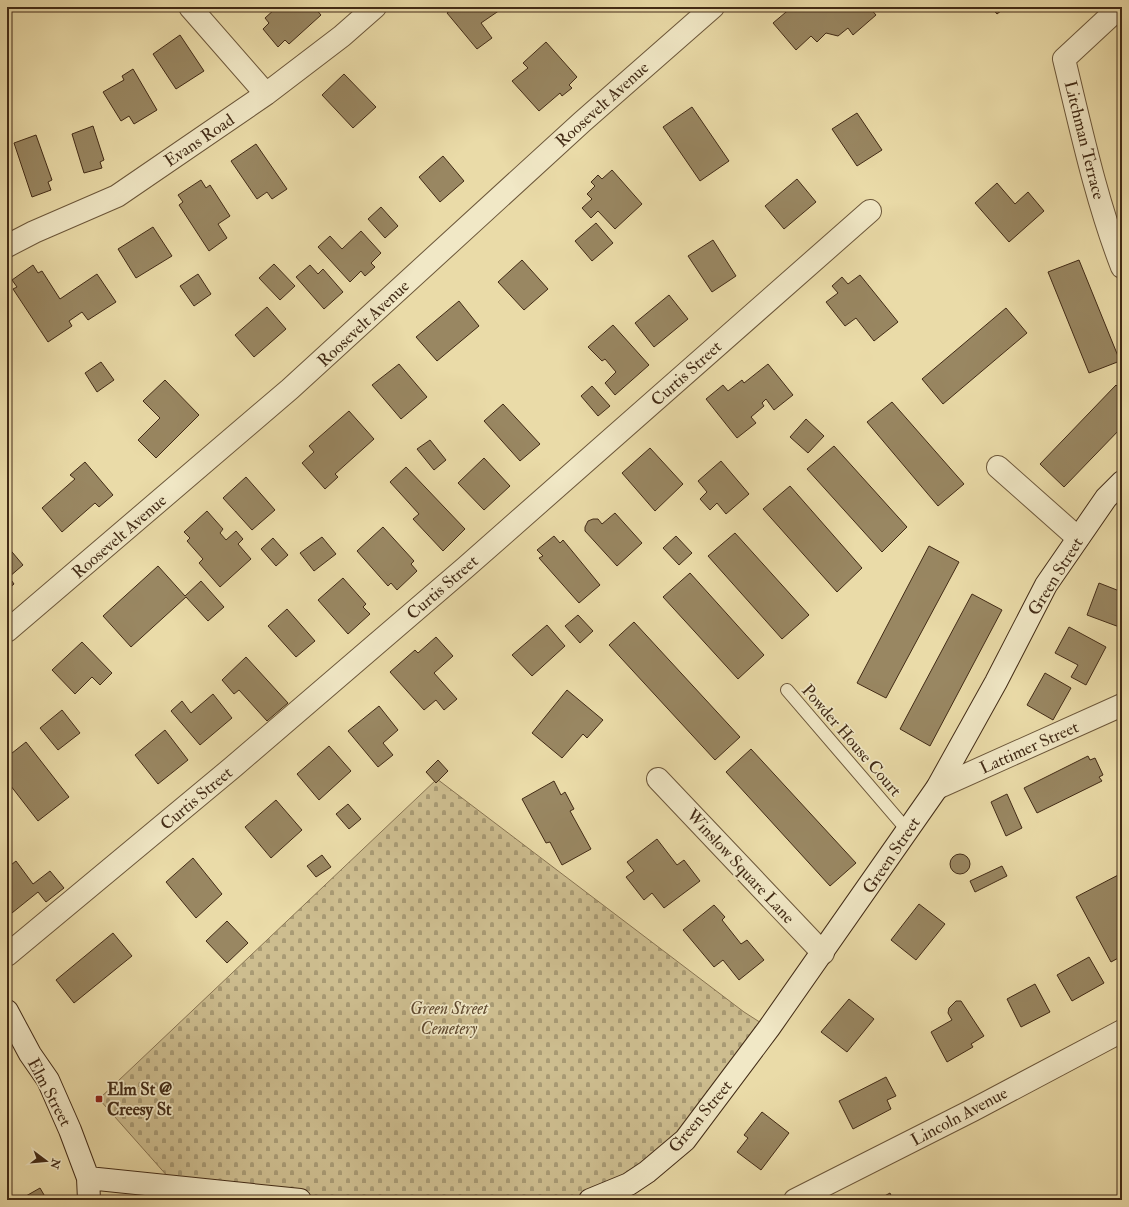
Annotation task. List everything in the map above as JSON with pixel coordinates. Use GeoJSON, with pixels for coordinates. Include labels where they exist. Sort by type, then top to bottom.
{"type":"FeatureCollection","features":[{"type":"Feature","properties":{"kind":"street"},"geometry":{"type":"LineString","coordinates":[[190,7],[266,94]]}},
{"type":"Feature","properties":{"kind":"street","name":"Evans Road"},"geometry":{"type":"LineString","coordinates":[[7,246],[34,232],[117,196],[266,94],[342,36],[375,7]]}},
{"type":"Feature","properties":{"kind":"street","name":"Roosevelt Avenue"},"geometry":{"type":"LineString","coordinates":[[7,631],[290,389],[582,122],[713,7]]}},
{"type":"Feature","properties":{"kind":"street","name":"Litchman Terrace"},"geometry":{"type":"LineString","coordinates":[[1120,7],[1064,59],[1089,162],[1111,239],[1122,267]]}},
{"type":"Feature","properties":{"kind":"street","name":"Curtis Street"},"geometry":{"type":"LineString","coordinates":[[7,955],[233,768],[454,578],[870,211]]}},
{"type":"Feature","properties":{"kind":"street"},"geometry":{"type":"LineString","coordinates":[[998,467],[1078,538]]}},
{"type":"Feature","properties":{"kind":"street","name":"Green Street"},"geometry":{"type":"LineString","coordinates":[[590,1200],[628,1192],[685,1140],[765,1034],[937,788],[996,682],[1046,585],[1106,498],[1122,482]]}},
{"type":"Feature","properties":{"kind":"street","name":"Lattimer Street"},"geometry":{"type":"LineString","coordinates":[[937,788],[1122,705]]}},
{"type":"Feature","properties":{"kind":"street","name":"Winslow Square Lane"},"geometry":{"type":"LineString","coordinates":[[658,779],[823,953]]}},
{"type":"Feature","properties":{"kind":"street","name":"Elm Street"},"geometry":{"type":"LineString","coordinates":[[7,1011],[30,1054],[48,1080],[70,1130],[88,1178],[89,1200]]}},
{"type":"Feature","properties":{"kind":"street","name":"Lincoln Avenue"},"geometry":{"type":"LineString","coordinates":[[795,1200],[966,1114],[1122,1030]]}},
{"type":"Feature","properties":{"kind":"street"},"geometry":{"type":"LineString","coordinates":[[88,1178],[300,1200]]}},
{"type":"Feature","properties":{"kind":"lane","name":"Powder House Court"},"geometry":{"type":"LineString","coordinates":[[787,690],[908,831]]}},
{"type":"Feature","properties":{"kind":"green space","name":"Green Street Cemetery"},"geometry":{"type":"Polygon","coordinates":[[[437,779],[744,1012],[769,1028],[661,1161],[585,1200],[310,1200],[177,1187],[99,1099],[437,779]]]}},
{"type":"Feature","properties":{"kind":"building"},"geometry":{"type":"Polygon","coordinates":[[[273,7],[314,7],[321,15],[289,44],[285,40],[278,47],[263,29],[269,23],[265,18],[275,9],[273,7]]]}},
{"type":"Feature","properties":{"kind":"building"},"geometry":{"type":"Polygon","coordinates":[[[455,7],[498,7],[500,10],[481,23],[492,38],[477,49],[447,13],[455,7]]]}},
{"type":"Feature","properties":{"kind":"building"},"geometry":{"type":"Polygon","coordinates":[[[792,7],[869,7],[876,15],[853,35],[848,28],[838,36],[826,33],[817,42],[811,36],[796,50],[773,23],[792,7]]]}},
{"type":"Feature","properties":{"kind":"building"},"geometry":{"type":"Polygon","coordinates":[[[991,7],[1006,7],[997,14],[991,7]]]}},
{"type":"Feature","properties":{"kind":"building"},"geometry":{"type":"Polygon","coordinates":[[[180,35],[204,71],[176,89],[153,54],[180,35]]]}},
{"type":"Feature","properties":{"kind":"building"},"geometry":{"type":"Polygon","coordinates":[[[546,42],[577,77],[569,85],[572,88],[562,96],[560,93],[539,111],[512,81],[528,68],[523,63],[546,42]]]}},
{"type":"Feature","properties":{"kind":"building"},"geometry":{"type":"Polygon","coordinates":[[[133,69],[157,110],[134,124],[129,116],[121,121],[103,92],[124,80],[122,76],[133,69]]]}},
{"type":"Feature","properties":{"kind":"building"},"geometry":{"type":"Polygon","coordinates":[[[344,74],[376,107],[353,128],[322,95],[344,74]]]}},
{"type":"Feature","properties":{"kind":"building"},"geometry":{"type":"Polygon","coordinates":[[[692,107],[729,161],[700,181],[663,127],[692,107]]]}},
{"type":"Feature","properties":{"kind":"building"},"geometry":{"type":"Polygon","coordinates":[[[857,113],[882,150],[857,166],[832,129],[857,113]]]}},
{"type":"Feature","properties":{"kind":"building"},"geometry":{"type":"Polygon","coordinates":[[[93,126],[104,160],[100,162],[102,168],[84,173],[72,134],[93,126]]]}},
{"type":"Feature","properties":{"kind":"building"},"geometry":{"type":"Polygon","coordinates":[[[36,135],[52,180],[48,182],[51,190],[32,197],[14,143],[36,135]]]}},
{"type":"Feature","properties":{"kind":"building"},"geometry":{"type":"Polygon","coordinates":[[[256,144],[287,189],[272,199],[267,192],[257,199],[231,161],[256,144]]]}},
{"type":"Feature","properties":{"kind":"building"},"geometry":{"type":"Polygon","coordinates":[[[443,156],[464,181],[440,202],[419,177],[443,156]]]}},
{"type":"Feature","properties":{"kind":"building"},"geometry":{"type":"Polygon","coordinates":[[[612,170],[642,204],[615,229],[598,211],[591,218],[582,208],[592,199],[587,194],[595,186],[591,182],[598,175],[602,179],[612,170]]]}},
{"type":"Feature","properties":{"kind":"building"},"geometry":{"type":"Polygon","coordinates":[[[797,179],[816,202],[784,229],[765,206],[797,179]]]}},
{"type":"Feature","properties":{"kind":"building"},"geometry":{"type":"Polygon","coordinates":[[[201,180],[206,188],[210,185],[230,216],[218,224],[227,238],[209,251],[179,205],[183,202],[178,195],[201,180]]]}},
{"type":"Feature","properties":{"kind":"building"},"geometry":{"type":"Polygon","coordinates":[[[997,183],[1015,204],[1028,192],[1044,211],[1009,242],[975,203],[997,183]]]}},
{"type":"Feature","properties":{"kind":"building"},"geometry":{"type":"Polygon","coordinates":[[[381,207],[398,226],[385,238],[368,219],[381,207]]]}},
{"type":"Feature","properties":{"kind":"building"},"geometry":{"type":"Polygon","coordinates":[[[596,223],[613,243],[592,261],[575,241],[596,223]]]}},
{"type":"Feature","properties":{"kind":"building"},"geometry":{"type":"Polygon","coordinates":[[[153,227],[172,256],[136,278],[118,249],[153,227]]]}},
{"type":"Feature","properties":{"kind":"building"},"geometry":{"type":"Polygon","coordinates":[[[361,231],[381,253],[371,263],[375,267],[365,276],[361,271],[350,282],[318,247],[330,236],[342,249],[361,231]]]}},
{"type":"Feature","properties":{"kind":"building"},"geometry":{"type":"Polygon","coordinates":[[[713,240],[736,276],[712,292],[688,256],[713,240]]]}},
{"type":"Feature","properties":{"kind":"building"},"geometry":{"type":"Polygon","coordinates":[[[522,260],[548,289],[524,310],[498,282],[522,260]]]}},
{"type":"Feature","properties":{"kind":"building"},"geometry":{"type":"Polygon","coordinates":[[[1079,260],[1120,361],[1089,373],[1048,272],[1079,260]]]}},
{"type":"Feature","properties":{"kind":"building"},"geometry":{"type":"Polygon","coordinates":[[[274,264],[295,286],[280,300],[259,278],[274,264]]]}},
{"type":"Feature","properties":{"kind":"building"},"geometry":{"type":"Polygon","coordinates":[[[33,265],[38,273],[42,271],[60,299],[97,274],[116,302],[88,320],[82,312],[69,321],[72,326],[48,342],[13,289],[17,287],[12,280],[33,265]]]}},
{"type":"Feature","properties":{"kind":"building"},"geometry":{"type":"Polygon","coordinates":[[[310,265],[318,274],[323,269],[343,292],[324,309],[296,277],[310,265]]]}},
{"type":"Feature","properties":{"kind":"building"},"geometry":{"type":"Polygon","coordinates":[[[198,274],[211,294],[194,306],[180,286],[198,274]]]}},
{"type":"Feature","properties":{"kind":"building"},"geometry":{"type":"Polygon","coordinates":[[[860,275],[898,322],[874,341],[856,318],[845,326],[826,302],[838,293],[832,286],[842,277],[848,284],[860,275]]]}},
{"type":"Feature","properties":{"kind":"building"},"geometry":{"type":"Polygon","coordinates":[[[669,295],[688,319],[654,347],[635,323],[669,295]]]}},
{"type":"Feature","properties":{"kind":"building"},"geometry":{"type":"Polygon","coordinates":[[[459,301],[479,326],[437,361],[416,337],[459,301]]]}},
{"type":"Feature","properties":{"kind":"building"},"geometry":{"type":"Polygon","coordinates":[[[267,307],[286,329],[254,357],[235,335],[267,307]]]}},
{"type":"Feature","properties":{"kind":"building"},"geometry":{"type":"Polygon","coordinates":[[[1006,308],[1027,333],[943,404],[922,379],[1006,308]]]}},
{"type":"Feature","properties":{"kind":"building"},"geometry":{"type":"Polygon","coordinates":[[[613,325],[649,365],[615,395],[605,383],[616,372],[605,359],[602,361],[588,347],[613,325]]]}},
{"type":"Feature","properties":{"kind":"building"},"geometry":{"type":"Polygon","coordinates":[[[101,362],[114,380],[97,392],[85,373],[101,362]]]}},
{"type":"Feature","properties":{"kind":"building"},"geometry":{"type":"Polygon","coordinates":[[[399,364],[427,397],[401,419],[372,385],[399,364]]]}},
{"type":"Feature","properties":{"kind":"building"},"geometry":{"type":"Polygon","coordinates":[[[768,364],[793,395],[774,410],[766,399],[762,403],[764,406],[751,417],[756,423],[737,438],[706,399],[723,385],[728,391],[742,380],[744,383],[768,364]]]}},
{"type":"Feature","properties":{"kind":"building"},"geometry":{"type":"Polygon","coordinates":[[[165,380],[199,415],[156,458],[138,440],[160,418],[143,401],[165,380]]]}},
{"type":"Feature","properties":{"kind":"building"},"geometry":{"type":"Polygon","coordinates":[[[1116,385],[1122,391],[1122,427],[1064,487],[1040,464],[1116,385]]]}},
{"type":"Feature","properties":{"kind":"building"},"geometry":{"type":"Polygon","coordinates":[[[592,386],[610,406],[598,416],[581,396],[592,386]]]}},
{"type":"Feature","properties":{"kind":"building"},"geometry":{"type":"Polygon","coordinates":[[[892,402],[964,484],[938,506],[867,422],[892,402]]]}},
{"type":"Feature","properties":{"kind":"building"},"geometry":{"type":"Polygon","coordinates":[[[503,404],[540,444],[520,461],[484,421],[503,404]]]}},
{"type":"Feature","properties":{"kind":"building"},"geometry":{"type":"Polygon","coordinates":[[[349,411],[374,439],[335,474],[338,477],[325,489],[302,463],[314,452],[309,446],[349,411]]]}},
{"type":"Feature","properties":{"kind":"building"},"geometry":{"type":"Polygon","coordinates":[[[806,419],[824,436],[808,453],[790,437],[806,419]]]}},
{"type":"Feature","properties":{"kind":"building"},"geometry":{"type":"Polygon","coordinates":[[[430,440],[446,460],[434,470],[417,449],[430,440]]]}},
{"type":"Feature","properties":{"kind":"building"},"geometry":{"type":"Polygon","coordinates":[[[834,446],[907,527],[882,552],[807,469],[834,446]]]}},
{"type":"Feature","properties":{"kind":"building"},"geometry":{"type":"Polygon","coordinates":[[[650,448],[683,484],[655,511],[622,473],[650,448]]]}},
{"type":"Feature","properties":{"kind":"building"},"geometry":{"type":"Polygon","coordinates":[[[484,458],[510,486],[484,510],[458,483],[484,458]]]}},
{"type":"Feature","properties":{"kind":"building"},"geometry":{"type":"Polygon","coordinates":[[[721,461],[749,494],[726,514],[717,503],[710,510],[700,499],[707,492],[698,481],[721,461]]]}},
{"type":"Feature","properties":{"kind":"building"},"geometry":{"type":"Polygon","coordinates":[[[85,462],[113,495],[99,507],[95,503],[62,532],[42,508],[75,479],[70,475],[85,462]]]}},
{"type":"Feature","properties":{"kind":"building"},"geometry":{"type":"Polygon","coordinates":[[[406,467],[465,529],[443,551],[413,519],[419,514],[390,482],[406,467]]]}},
{"type":"Feature","properties":{"kind":"building"},"geometry":{"type":"Polygon","coordinates":[[[246,477],[275,510],[252,530],[223,498],[246,477]]]}},
{"type":"Feature","properties":{"kind":"building"},"geometry":{"type":"Polygon","coordinates":[[[790,486],[862,568],[837,592],[763,509],[790,486]]]}},
{"type":"Feature","properties":{"kind":"building"},"geometry":{"type":"Polygon","coordinates":[[[207,511],[223,529],[220,533],[226,540],[236,531],[243,539],[238,544],[251,559],[220,587],[199,563],[203,559],[187,541],[190,538],[184,532],[207,511]]]}},
{"type":"Feature","properties":{"kind":"building"},"geometry":{"type":"Polygon","coordinates":[[[615,513],[642,543],[617,566],[585,531],[588,521],[598,519],[602,524],[615,513]]]}},
{"type":"Feature","properties":{"kind":"building"},"geometry":{"type":"Polygon","coordinates":[[[383,527],[414,561],[411,564],[417,571],[397,590],[391,583],[388,586],[357,551],[383,527]]]}},
{"type":"Feature","properties":{"kind":"building"},"geometry":{"type":"Polygon","coordinates":[[[735,533],[809,615],[782,639],[708,556],[735,533]]]}},
{"type":"Feature","properties":{"kind":"building"},"geometry":{"type":"Polygon","coordinates":[[[554,536],[560,543],[563,540],[600,585],[579,603],[539,558],[543,556],[537,550],[554,536]]]}},
{"type":"Feature","properties":{"kind":"building"},"geometry":{"type":"Polygon","coordinates":[[[676,536],[692,553],[679,565],[663,548],[676,536]]]}},
{"type":"Feature","properties":{"kind":"building"},"geometry":{"type":"Polygon","coordinates":[[[322,537],[336,554],[314,571],[300,553],[322,537]]]}},
{"type":"Feature","properties":{"kind":"building"},"geometry":{"type":"Polygon","coordinates":[[[273,538],[288,555],[276,566],[261,549],[273,538]]]}},
{"type":"Feature","properties":{"kind":"building"},"geometry":{"type":"Polygon","coordinates":[[[7,546],[23,565],[9,577],[14,584],[7,590],[7,546]]]}},
{"type":"Feature","properties":{"kind":"building"},"geometry":{"type":"Polygon","coordinates":[[[929,546],[959,562],[886,698],[857,683],[929,546]]]}},
{"type":"Feature","properties":{"kind":"building"},"geometry":{"type":"Polygon","coordinates":[[[158,566],[185,596],[201,581],[224,607],[208,621],[186,597],[131,647],[103,616],[158,566]]]}},
{"type":"Feature","properties":{"kind":"building"},"geometry":{"type":"Polygon","coordinates":[[[690,573],[764,655],[738,679],[663,597],[690,573]]]}},
{"type":"Feature","properties":{"kind":"building"},"geometry":{"type":"Polygon","coordinates":[[[343,578],[366,604],[363,607],[370,614],[348,634],[318,600],[343,578]]]}},
{"type":"Feature","properties":{"kind":"building"},"geometry":{"type":"Polygon","coordinates":[[[1099,583],[1122,592],[1122,628],[1087,615],[1099,583]]]}},
{"type":"Feature","properties":{"kind":"building"},"geometry":{"type":"Polygon","coordinates":[[[972,594],[1002,610],[930,746],[900,729],[972,594]]]}},
{"type":"Feature","properties":{"kind":"building"},"geometry":{"type":"Polygon","coordinates":[[[287,609],[315,641],[296,657],[268,626],[287,609]]]}},
{"type":"Feature","properties":{"kind":"building"},"geometry":{"type":"Polygon","coordinates":[[[578,615],[593,631],[580,643],[565,626],[578,615]]]}},
{"type":"Feature","properties":{"kind":"building"},"geometry":{"type":"Polygon","coordinates":[[[634,622],[740,737],[715,760],[609,645],[634,622]]]}},
{"type":"Feature","properties":{"kind":"building"},"geometry":{"type":"Polygon","coordinates":[[[547,625],[565,646],[532,676],[512,655],[547,625]]]}},
{"type":"Feature","properties":{"kind":"building"},"geometry":{"type":"Polygon","coordinates":[[[1069,627],[1106,647],[1086,685],[1071,677],[1078,665],[1055,653],[1069,627]]]}},
{"type":"Feature","properties":{"kind":"building"},"geometry":{"type":"Polygon","coordinates":[[[436,637],[453,656],[434,673],[457,699],[444,710],[436,700],[424,710],[390,672],[415,650],[418,653],[436,637]]]}},
{"type":"Feature","properties":{"kind":"building"},"geometry":{"type":"Polygon","coordinates":[[[82,642],[112,673],[100,685],[92,677],[75,694],[52,670],[82,642]]]}},
{"type":"Feature","properties":{"kind":"building"},"geometry":{"type":"Polygon","coordinates":[[[246,657],[288,703],[267,721],[239,690],[234,694],[222,680],[246,657]]]}},
{"type":"Feature","properties":{"kind":"building"},"geometry":{"type":"Polygon","coordinates":[[[1045,673],[1071,688],[1053,720],[1027,705],[1045,673]]]}},
{"type":"Feature","properties":{"kind":"building"},"geometry":{"type":"Polygon","coordinates":[[[567,690],[603,720],[587,738],[583,734],[562,758],[532,733],[567,690]]]}},
{"type":"Feature","properties":{"kind":"building"},"geometry":{"type":"Polygon","coordinates":[[[213,694],[232,718],[200,745],[171,711],[182,701],[191,713],[213,694]]]}},
{"type":"Feature","properties":{"kind":"building"},"geometry":{"type":"Polygon","coordinates":[[[379,706],[398,730],[383,743],[393,755],[378,767],[348,731],[379,706]]]}},
{"type":"Feature","properties":{"kind":"building"},"geometry":{"type":"Polygon","coordinates":[[[62,710],[80,733],[58,750],[40,728],[62,710]]]}},
{"type":"Feature","properties":{"kind":"building"},"geometry":{"type":"Polygon","coordinates":[[[165,730],[188,760],[158,784],[135,755],[165,730]]]}},
{"type":"Feature","properties":{"kind":"building"},"geometry":{"type":"Polygon","coordinates":[[[26,742],[69,797],[38,821],[7,781],[7,757],[26,742]]]}},
{"type":"Feature","properties":{"kind":"building"},"geometry":{"type":"Polygon","coordinates":[[[329,746],[351,771],[319,800],[297,774],[329,746]]]}},
{"type":"Feature","properties":{"kind":"building"},"geometry":{"type":"Polygon","coordinates":[[[751,749],[856,863],[830,886],[726,772],[751,749]]]}},
{"type":"Feature","properties":{"kind":"building"},"geometry":{"type":"Polygon","coordinates":[[[1088,756],[1090,760],[1095,758],[1103,775],[1099,777],[1102,781],[1037,813],[1024,788],[1088,756]]]}},
{"type":"Feature","properties":{"kind":"building"},"geometry":{"type":"Polygon","coordinates":[[[438,760],[448,771],[436,783],[426,772],[438,760]]]}},
{"type":"Feature","properties":{"kind":"building"},"geometry":{"type":"Polygon","coordinates":[[[554,781],[561,795],[565,792],[574,809],[570,811],[591,849],[562,865],[550,842],[546,843],[522,799],[554,781]]]}},
{"type":"Feature","properties":{"kind":"building"},"geometry":{"type":"Polygon","coordinates":[[[1007,794],[1022,828],[1006,836],[991,802],[1007,794]]]}},
{"type":"Feature","properties":{"kind":"building"},"geometry":{"type":"Polygon","coordinates":[[[276,800],[302,830],[271,858],[245,827],[276,800]]]}},
{"type":"Feature","properties":{"kind":"building"},"geometry":{"type":"Polygon","coordinates":[[[348,804],[361,819],[349,829],[336,814],[348,804]]]}},
{"type":"Feature","properties":{"kind":"building"},"geometry":{"type":"Polygon","coordinates":[[[657,839],[677,865],[684,860],[700,881],[664,908],[652,893],[644,900],[626,877],[634,871],[627,862],[657,839]]]}},
{"type":"Feature","properties":{"kind":"building"},"geometry":{"type":"Polygon","coordinates":[[[960,854],[967,857],[970,864],[967,871],[960,874],[953,871],[950,864],[953,857],[960,854]]]}},
{"type":"Feature","properties":{"kind":"building"},"geometry":{"type":"Polygon","coordinates":[[[322,855],[331,867],[316,877],[307,866],[322,855]]]}},
{"type":"Feature","properties":{"kind":"building"},"geometry":{"type":"Polygon","coordinates":[[[193,858],[222,894],[196,918],[166,882],[193,858]]]}},
{"type":"Feature","properties":{"kind":"building"},"geometry":{"type":"Polygon","coordinates":[[[16,861],[33,884],[50,871],[64,888],[46,902],[38,892],[7,917],[7,868],[16,861]]]}},
{"type":"Feature","properties":{"kind":"building"},"geometry":{"type":"Polygon","coordinates":[[[1002,866],[1007,876],[975,892],[970,881],[1002,866]]]}},
{"type":"Feature","properties":{"kind":"building"},"geometry":{"type":"Polygon","coordinates":[[[1122,873],[1122,956],[1111,962],[1076,897],[1122,873]]]}},
{"type":"Feature","properties":{"kind":"building"},"geometry":{"type":"Polygon","coordinates":[[[919,904],[945,924],[916,960],[891,940],[919,904]]]}},
{"type":"Feature","properties":{"kind":"building"},"geometry":{"type":"Polygon","coordinates":[[[714,905],[725,917],[722,920],[741,944],[747,940],[764,960],[739,980],[723,960],[714,967],[683,930],[714,905]]]}},
{"type":"Feature","properties":{"kind":"building"},"geometry":{"type":"Polygon","coordinates":[[[227,921],[248,943],[227,963],[206,941],[227,921]]]}},
{"type":"Feature","properties":{"kind":"building"},"geometry":{"type":"Polygon","coordinates":[[[113,933],[132,956],[74,1003],[56,980],[113,933]]]}},
{"type":"Feature","properties":{"kind":"building"},"geometry":{"type":"Polygon","coordinates":[[[1089,957],[1104,983],[1072,1001],[1057,975],[1089,957]]]}},
{"type":"Feature","properties":{"kind":"building"},"geometry":{"type":"Polygon","coordinates":[[[1035,984],[1050,1012],[1021,1027],[1007,999],[1035,984]]]}},
{"type":"Feature","properties":{"kind":"building"},"geometry":{"type":"Polygon","coordinates":[[[849,999],[874,1019],[847,1052],[821,1032],[849,999]]]}},
{"type":"Feature","properties":{"kind":"building"},"geometry":{"type":"Polygon","coordinates":[[[956,1001],[961,1001],[984,1036],[971,1044],[973,1047],[947,1062],[931,1032],[952,1020],[948,1013],[949,1008],[956,1001]]]}},
{"type":"Feature","properties":{"kind":"building"},"geometry":{"type":"Polygon","coordinates":[[[886,1077],[896,1096],[887,1100],[891,1109],[853,1129],[839,1101],[886,1077]]]}},
{"type":"Feature","properties":{"kind":"building"},"geometry":{"type":"Polygon","coordinates":[[[762,1112],[789,1133],[761,1170],[737,1152],[748,1138],[744,1135],[762,1112]]]}},
{"type":"Feature","properties":{"kind":"building"},"geometry":{"type":"Polygon","coordinates":[[[40,1188],[47,1200],[19,1200],[40,1188]]]}},
{"type":"Feature","properties":{"kind":"building"},"geometry":{"type":"Polygon","coordinates":[[[890,1193],[893,1200],[877,1200],[890,1193]]]}},
{"type":"Feature","properties":{"kind":"place","name":"Elm St @ Creesy St"},"geometry":{"type":"Point","coordinates":[99,1099]}}]}
